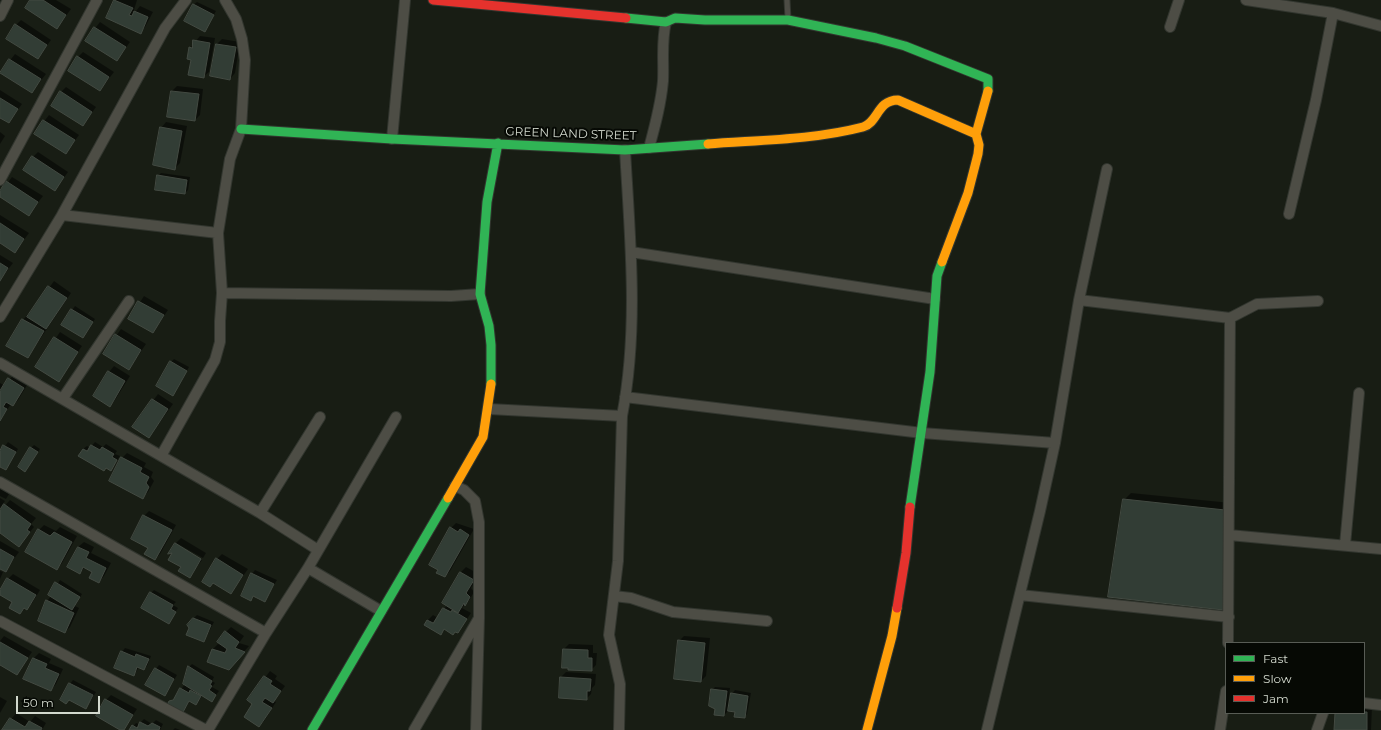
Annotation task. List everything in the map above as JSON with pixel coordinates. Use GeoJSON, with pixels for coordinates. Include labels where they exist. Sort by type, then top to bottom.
{"type":"FeatureCollection","features":[{"type":"Feature","properties":{"kind":"street"},"geometry":{"type":"LineString","coordinates":[[0,16],[8,0]]}},
{"type":"Feature","properties":{"kind":"street"},"geometry":{"type":"LineString","coordinates":[[0,180],[97,0]]}},
{"type":"Feature","properties":{"kind":"street"},"geometry":{"type":"LineString","coordinates":[[1,312],[62,215],[165,28],[186,0]]}},
{"type":"Feature","properties":{"kind":"street"},"geometry":{"type":"LineString","coordinates":[[161,456],[215,360],[220,342],[222,294],[218,233],[230,159],[241,129],[245,60],[242,39],[236,19],[225,0]]}},
{"type":"Feature","properties":{"kind":"street"},"geometry":{"type":"LineString","coordinates":[[392,139],[405,0]]}},
{"type":"Feature","properties":{"kind":"street"},"geometry":{"type":"LineString","coordinates":[[433,0],[666,22],[675,18],[705,20],[764,18],[788,20],[898,44],[988,79],[989,89],[976,134],[979,145],[978,154],[968,194],[941,262],[937,276],[930,372],[922,433],[911,493],[906,554],[892,636],[867,730]]}},
{"type":"Feature","properties":{"kind":"street"},"geometry":{"type":"LineString","coordinates":[[1170,27],[1179,0]]}},
{"type":"Feature","properties":{"kind":"street"},"geometry":{"type":"LineString","coordinates":[[1246,0],[1333,13],[1381,26]]}},
{"type":"Feature","properties":{"kind":"street"},"geometry":{"type":"LineString","coordinates":[[1289,214],[1316,100],[1333,13]]}},
{"type":"Feature","properties":{"kind":"street"},"geometry":{"type":"LineString","coordinates":[[649,148],[658,113],[663,81],[663,35],[666,22]]}},
{"type":"Feature","properties":{"kind":"street","name":"GREEN LAND STREET"},"geometry":{"type":"LineString","coordinates":[[241,129],[392,139],[625,150],[831,134],[853,130],[866,126],[885,103],[891,100],[898,100],[976,134]]}},
{"type":"Feature","properties":{"kind":"street"},"geometry":{"type":"LineString","coordinates":[[312,730],[483,436],[489,409],[491,331],[486,307],[480,294],[487,202],[498,143]]}},
{"type":"Feature","properties":{"kind":"street"},"geometry":{"type":"LineString","coordinates":[[619,730],[620,684],[609,635],[618,561],[622,416],[633,320],[625,150]]}},
{"type":"Feature","properties":{"kind":"street"},"geometry":{"type":"LineString","coordinates":[[989,730],[1020,594],[1029,563],[1055,443],[1079,300],[1107,169]]}},
{"type":"Feature","properties":{"kind":"street"},"geometry":{"type":"LineString","coordinates":[[62,215],[218,233]]}},
{"type":"Feature","properties":{"kind":"street"},"geometry":{"type":"LineString","coordinates":[[631,252],[935,300]]}},
{"type":"Feature","properties":{"kind":"street"},"geometry":{"type":"LineString","coordinates":[[222,294],[451,296],[480,294]]}},
{"type":"Feature","properties":{"kind":"street"},"geometry":{"type":"LineString","coordinates":[[1079,300],[1230,318],[1257,304],[1318,301]]}},
{"type":"Feature","properties":{"kind":"street"},"geometry":{"type":"LineString","coordinates":[[63,398],[129,301]]}},
{"type":"Feature","properties":{"kind":"street"},"geometry":{"type":"LineString","coordinates":[[1228,642],[1228,535],[1232,334],[1230,318]]}},
{"type":"Feature","properties":{"kind":"street"},"geometry":{"type":"LineString","coordinates":[[0,363],[260,513],[318,550]]}},
{"type":"Feature","properties":{"kind":"street"},"geometry":{"type":"LineString","coordinates":[[1345,545],[1359,393]]}},
{"type":"Feature","properties":{"kind":"street"},"geometry":{"type":"LineString","coordinates":[[625,397],[922,433],[1055,443]]}},
{"type":"Feature","properties":{"kind":"street"},"geometry":{"type":"LineString","coordinates":[[489,409],[622,416]]}},
{"type":"Feature","properties":{"kind":"street"},"geometry":{"type":"LineString","coordinates":[[260,513],[320,417]]}},
{"type":"Feature","properties":{"kind":"street"},"geometry":{"type":"LineString","coordinates":[[0,621],[207,730],[266,633],[308,568],[396,417]]}},
{"type":"Feature","properties":{"kind":"street"},"geometry":{"type":"LineString","coordinates":[[0,482],[266,633]]}},
{"type":"Feature","properties":{"kind":"street"},"geometry":{"type":"LineString","coordinates":[[455,486],[464,490],[475,501],[479,522],[479,618],[476,730]]}},
{"type":"Feature","properties":{"kind":"street"},"geometry":{"type":"LineString","coordinates":[[1228,535],[1381,549]]}},
{"type":"Feature","properties":{"kind":"street"},"geometry":{"type":"LineString","coordinates":[[308,568],[381,611]]}},
{"type":"Feature","properties":{"kind":"street"},"geometry":{"type":"LineString","coordinates":[[1020,594],[1229,617]]}},
{"type":"Feature","properties":{"kind":"street"},"geometry":{"type":"LineString","coordinates":[[614,596],[631,598],[673,612],[767,621]]}},
{"type":"Feature","properties":{"kind":"street"},"geometry":{"type":"LineString","coordinates":[[414,730],[479,618]]}},
{"type":"Feature","properties":{"kind":"street"},"geometry":{"type":"LineString","coordinates":[[1220,730],[1225,698]]}},
{"type":"Feature","properties":{"kind":"street"},"geometry":{"type":"LineString","coordinates":[[1365,703],[1381,705]]}},
{"type":"Feature","properties":{"kind":"street"},"geometry":{"type":"LineString","coordinates":[[1317,730],[1323,714]]}},
{"type":"Feature","properties":{"kind":"lane"},"geometry":{"type":"LineString","coordinates":[[787,0],[788,20]]}},
{"type":"Feature","properties":{"kind":"building"},"geometry":{"type":"Polygon","coordinates":[[[30,0],[43,0],[66,15],[57,29],[25,8],[30,0]]]}},
{"type":"Feature","properties":{"kind":"building"},"geometry":{"type":"Polygon","coordinates":[[[114,0],[133,8],[129,15],[132,16],[134,11],[148,17],[141,34],[106,18],[114,0]]]}},
{"type":"Feature","properties":{"kind":"building"},"geometry":{"type":"Polygon","coordinates":[[[193,4],[214,15],[205,32],[184,21],[193,4]]]}},
{"type":"Feature","properties":{"kind":"building"},"geometry":{"type":"Polygon","coordinates":[[[15,24],[47,45],[38,59],[6,39],[15,24]]]}},
{"type":"Feature","properties":{"kind":"building"},"geometry":{"type":"Polygon","coordinates":[[[94,27],[126,47],[117,61],[85,41],[94,27]]]}},
{"type":"Feature","properties":{"kind":"building"},"geometry":{"type":"Polygon","coordinates":[[[193,40],[210,43],[204,78],[188,75],[191,60],[187,59],[189,47],[192,48],[193,40]]]}},
{"type":"Feature","properties":{"kind":"building"},"geometry":{"type":"Polygon","coordinates":[[[216,44],[236,47],[230,80],[210,76],[216,44]]]}},
{"type":"Feature","properties":{"kind":"building"},"geometry":{"type":"Polygon","coordinates":[[[77,56],[109,77],[100,91],[68,71],[77,56]]]}},
{"type":"Feature","properties":{"kind":"building"},"geometry":{"type":"Polygon","coordinates":[[[9,59],[41,79],[32,93],[0,73],[9,59]]]}},
{"type":"Feature","properties":{"kind":"building"},"geometry":{"type":"Polygon","coordinates":[[[60,91],[92,112],[83,126],[51,106],[60,91]]]}},
{"type":"Feature","properties":{"kind":"building"},"geometry":{"type":"Polygon","coordinates":[[[171,91],[199,94],[195,121],[167,117],[171,91]]]}},
{"type":"Feature","properties":{"kind":"building"},"geometry":{"type":"Polygon","coordinates":[[[0,98],[18,109],[9,123],[0,118],[0,98]]]}},
{"type":"Feature","properties":{"kind":"building"},"geometry":{"type":"Polygon","coordinates":[[[43,120],[75,140],[66,154],[34,134],[43,120]]]}},
{"type":"Feature","properties":{"kind":"building"},"geometry":{"type":"Polygon","coordinates":[[[160,127],[182,131],[175,170],[153,165],[160,127]]]}},
{"type":"Feature","properties":{"kind":"building"},"geometry":{"type":"Polygon","coordinates":[[[32,156],[64,177],[55,191],[23,170],[32,156]]]}},
{"type":"Feature","properties":{"kind":"building"},"geometry":{"type":"Polygon","coordinates":[[[157,175],[187,180],[185,194],[155,190],[157,175]]]}},
{"type":"Feature","properties":{"kind":"building"},"geometry":{"type":"Polygon","coordinates":[[[6,181],[38,202],[29,216],[0,197],[0,191],[6,181]]]}},
{"type":"Feature","properties":{"kind":"building"},"geometry":{"type":"Polygon","coordinates":[[[0,223],[24,239],[15,253],[0,243],[0,223]]]}},
{"type":"Feature","properties":{"kind":"building"},"geometry":{"type":"Polygon","coordinates":[[[0,263],[8,268],[0,281],[0,263]]]}},
{"type":"Feature","properties":{"kind":"building"},"geometry":{"type":"Polygon","coordinates":[[[48,286],[67,298],[46,329],[27,317],[48,286]]]}},
{"type":"Feature","properties":{"kind":"building"},"geometry":{"type":"Polygon","coordinates":[[[138,301],[164,315],[153,333],[128,319],[138,301]]]}},
{"type":"Feature","properties":{"kind":"building"},"geometry":{"type":"Polygon","coordinates":[[[71,309],[93,322],[83,338],[61,325],[71,309]]]}},
{"type":"Feature","properties":{"kind":"building"},"geometry":{"type":"Polygon","coordinates":[[[22,319],[44,331],[28,358],[6,346],[22,319]]]}},
{"type":"Feature","properties":{"kind":"building"},"geometry":{"type":"Polygon","coordinates":[[[115,334],[141,350],[129,370],[103,354],[115,334]]]}},
{"type":"Feature","properties":{"kind":"building"},"geometry":{"type":"Polygon","coordinates":[[[54,337],[78,352],[59,382],[35,367],[54,337]]]}},
{"type":"Feature","properties":{"kind":"building"},"geometry":{"type":"Polygon","coordinates":[[[170,361],[187,371],[173,396],[156,386],[170,361]]]}},
{"type":"Feature","properties":{"kind":"building"},"geometry":{"type":"Polygon","coordinates":[[[108,371],[125,381],[110,407],[93,396],[108,371]]]}},
{"type":"Feature","properties":{"kind":"building"},"geometry":{"type":"Polygon","coordinates":[[[8,378],[24,388],[13,406],[6,402],[3,407],[7,409],[0,421],[0,391],[8,378]]]}},
{"type":"Feature","properties":{"kind":"building"},"geometry":{"type":"Polygon","coordinates":[[[152,399],[168,409],[149,438],[132,427],[152,399]]]}},
{"type":"Feature","properties":{"kind":"building"},"geometry":{"type":"Polygon","coordinates":[[[3,445],[16,452],[6,470],[0,467],[0,451],[3,445]]]}},
{"type":"Feature","properties":{"kind":"building"},"geometry":{"type":"Polygon","coordinates":[[[91,445],[100,450],[102,447],[114,454],[112,457],[117,460],[111,471],[106,468],[104,471],[78,456],[83,449],[87,451],[91,445]]]}},
{"type":"Feature","properties":{"kind":"building"},"geometry":{"type":"Polygon","coordinates":[[[30,447],[38,452],[25,472],[18,467],[30,447]]]}},
{"type":"Feature","properties":{"kind":"building"},"geometry":{"type":"Polygon","coordinates":[[[121,457],[142,468],[140,472],[149,477],[146,483],[149,487],[143,499],[109,481],[121,457]]]}},
{"type":"Feature","properties":{"kind":"building"},"geometry":{"type":"Polygon","coordinates":[[[1123,499],[1225,510],[1223,610],[1108,597],[1123,499]]]}},
{"type":"Feature","properties":{"kind":"building"},"geometry":{"type":"Polygon","coordinates":[[[4,504],[31,524],[27,530],[30,532],[19,547],[0,533],[0,510],[4,504]]]}},
{"type":"Feature","properties":{"kind":"building"},"geometry":{"type":"Polygon","coordinates":[[[143,515],[172,530],[155,560],[144,554],[148,548],[131,539],[143,515]]]}},
{"type":"Feature","properties":{"kind":"building"},"geometry":{"type":"Polygon","coordinates":[[[450,527],[458,532],[460,529],[469,535],[445,577],[436,573],[438,570],[429,565],[450,527]]]}},
{"type":"Feature","properties":{"kind":"building"},"geometry":{"type":"Polygon","coordinates":[[[38,529],[50,536],[54,532],[72,542],[57,570],[25,552],[38,529]]]}},
{"type":"Feature","properties":{"kind":"building"},"geometry":{"type":"Polygon","coordinates":[[[175,543],[201,559],[190,578],[178,571],[181,567],[168,560],[172,553],[168,554],[175,543]]]}},
{"type":"Feature","properties":{"kind":"building"},"geometry":{"type":"Polygon","coordinates":[[[78,547],[89,552],[86,558],[106,568],[99,583],[89,578],[92,572],[83,567],[80,574],[67,567],[78,547]]]}},
{"type":"Feature","properties":{"kind":"building"},"geometry":{"type":"Polygon","coordinates":[[[0,549],[14,557],[6,572],[0,569],[0,549]]]}},
{"type":"Feature","properties":{"kind":"building"},"geometry":{"type":"Polygon","coordinates":[[[216,558],[243,575],[231,594],[213,583],[210,587],[202,582],[216,558]]]}},
{"type":"Feature","properties":{"kind":"building"},"geometry":{"type":"Polygon","coordinates":[[[460,572],[474,580],[466,593],[470,597],[465,606],[464,603],[458,613],[442,603],[460,572]]]}},
{"type":"Feature","properties":{"kind":"building"},"geometry":{"type":"Polygon","coordinates":[[[251,573],[274,584],[265,602],[253,596],[251,601],[241,596],[251,573]]]}},
{"type":"Feature","properties":{"kind":"building"},"geometry":{"type":"Polygon","coordinates":[[[7,578],[36,595],[27,610],[24,608],[20,614],[9,608],[12,602],[0,595],[0,590],[7,578]]]}},
{"type":"Feature","properties":{"kind":"building"},"geometry":{"type":"Polygon","coordinates":[[[55,582],[80,597],[72,610],[48,595],[55,582]]]}},
{"type":"Feature","properties":{"kind":"building"},"geometry":{"type":"Polygon","coordinates":[[[150,592],[173,605],[171,609],[176,612],[169,624],[141,608],[150,592]]]}},
{"type":"Feature","properties":{"kind":"building"},"geometry":{"type":"Polygon","coordinates":[[[46,600],[74,613],[65,633],[38,621],[46,600]]]}},
{"type":"Feature","properties":{"kind":"building"},"geometry":{"type":"Polygon","coordinates":[[[443,608],[451,612],[452,610],[467,619],[458,633],[455,632],[453,635],[444,629],[441,635],[424,625],[427,620],[433,623],[443,608]]]}},
{"type":"Feature","properties":{"kind":"building"},"geometry":{"type":"Polygon","coordinates":[[[193,618],[211,625],[204,642],[186,635],[189,628],[187,625],[193,618]]]}},
{"type":"Feature","properties":{"kind":"building"},"geometry":{"type":"Polygon","coordinates":[[[225,631],[239,642],[235,648],[245,652],[229,670],[207,662],[212,649],[225,653],[227,649],[217,642],[225,631]]]}},
{"type":"Feature","properties":{"kind":"building"},"geometry":{"type":"Polygon","coordinates":[[[678,640],[705,643],[701,682],[674,679],[678,640]]]}},
{"type":"Feature","properties":{"kind":"building"},"geometry":{"type":"Polygon","coordinates":[[[0,642],[28,658],[17,675],[0,665],[0,642]]]}},
{"type":"Feature","properties":{"kind":"building"},"geometry":{"type":"Polygon","coordinates":[[[563,649],[588,650],[588,658],[592,658],[592,671],[568,670],[568,668],[562,668],[563,649]]]}},
{"type":"Feature","properties":{"kind":"building"},"geometry":{"type":"Polygon","coordinates":[[[121,651],[135,657],[136,654],[149,659],[144,670],[137,667],[134,676],[114,668],[121,651]]]}},
{"type":"Feature","properties":{"kind":"building"},"geometry":{"type":"Polygon","coordinates":[[[33,658],[47,664],[45,668],[59,674],[51,691],[23,679],[33,658]]]}},
{"type":"Feature","properties":{"kind":"building"},"geometry":{"type":"Polygon","coordinates":[[[188,666],[212,681],[210,685],[212,686],[209,690],[216,695],[212,702],[183,684],[188,666]]]}},
{"type":"Feature","properties":{"kind":"building"},"geometry":{"type":"Polygon","coordinates":[[[155,668],[174,679],[165,696],[145,685],[155,668]]]}},
{"type":"Feature","properties":{"kind":"building"},"geometry":{"type":"Polygon","coordinates":[[[264,676],[272,681],[270,684],[281,691],[273,703],[265,698],[262,702],[272,708],[259,727],[244,717],[252,704],[247,700],[264,676]]]}},
{"type":"Feature","properties":{"kind":"building"},"geometry":{"type":"Polygon","coordinates":[[[560,677],[591,679],[590,691],[587,691],[587,700],[559,698],[560,677]]]}},
{"type":"Feature","properties":{"kind":"building"},"geometry":{"type":"Polygon","coordinates":[[[69,683],[93,695],[86,709],[69,700],[66,704],[60,700],[69,683]]]}},
{"type":"Feature","properties":{"kind":"building"},"geometry":{"type":"Polygon","coordinates":[[[180,688],[189,693],[190,690],[201,696],[196,705],[189,701],[182,714],[167,705],[169,701],[173,700],[180,688]]]}},
{"type":"Feature","properties":{"kind":"building"},"geometry":{"type":"Polygon","coordinates":[[[711,689],[727,691],[724,716],[714,715],[715,709],[709,706],[711,689]]]}},
{"type":"Feature","properties":{"kind":"building"},"geometry":{"type":"Polygon","coordinates":[[[731,693],[748,696],[745,718],[734,717],[735,712],[728,711],[731,693]]]}},
{"type":"Feature","properties":{"kind":"building"},"geometry":{"type":"Polygon","coordinates":[[[105,699],[133,715],[124,730],[120,730],[96,716],[105,699]]]}},
{"type":"Feature","properties":{"kind":"building"},"geometry":{"type":"Polygon","coordinates":[[[1365,712],[1367,712],[1367,730],[1334,730],[1335,714],[1365,714],[1365,712]]]}},
{"type":"Feature","properties":{"kind":"building"},"geometry":{"type":"Polygon","coordinates":[[[10,718],[25,727],[29,721],[42,728],[41,730],[2,730],[10,718]]]}},
{"type":"Feature","properties":{"kind":"building"},"geometry":{"type":"Polygon","coordinates":[[[140,722],[148,726],[152,723],[160,727],[159,730],[129,730],[132,725],[137,728],[140,722]]]}},
{"type":"Feature","properties":{"kind":"traffic: fast"},"geometry":{"type":"LineString","coordinates":[[626,18],[666,22],[675,18],[705,20],[788,20],[876,38],[905,46],[988,79],[988,91]]}},
{"type":"Feature","properties":{"kind":"traffic: fast"},"geometry":{"type":"LineString","coordinates":[[241,129],[392,139],[625,150],[708,144]]}},
{"type":"Feature","properties":{"kind":"traffic: fast"},"geometry":{"type":"LineString","coordinates":[[491,384],[491,345],[489,326],[480,294],[487,202],[498,143]]}},
{"type":"Feature","properties":{"kind":"traffic: fast"},"geometry":{"type":"LineString","coordinates":[[910,507],[930,372],[937,276],[942,262]]}},
{"type":"Feature","properties":{"kind":"traffic: fast"},"geometry":{"type":"LineString","coordinates":[[312,730],[448,498]]}},
{"type":"Feature","properties":{"kind":"traffic: slow"},"geometry":{"type":"LineString","coordinates":[[942,262],[968,193],[978,154],[979,145],[976,134],[988,91]]}},
{"type":"Feature","properties":{"kind":"traffic: slow"},"geometry":{"type":"LineString","coordinates":[[708,144],[825,135],[863,127],[872,121],[882,107],[891,101],[898,100],[976,134]]}},
{"type":"Feature","properties":{"kind":"traffic: slow"},"geometry":{"type":"LineString","coordinates":[[448,498],[483,437],[491,384]]}},
{"type":"Feature","properties":{"kind":"traffic: slow"},"geometry":{"type":"LineString","coordinates":[[867,730],[892,636],[897,608]]}},
{"type":"Feature","properties":{"kind":"traffic: jam"},"geometry":{"type":"LineString","coordinates":[[433,0],[626,18]]}},
{"type":"Feature","properties":{"kind":"traffic: jam"},"geometry":{"type":"LineString","coordinates":[[897,608],[906,553],[910,507]]}}]}
